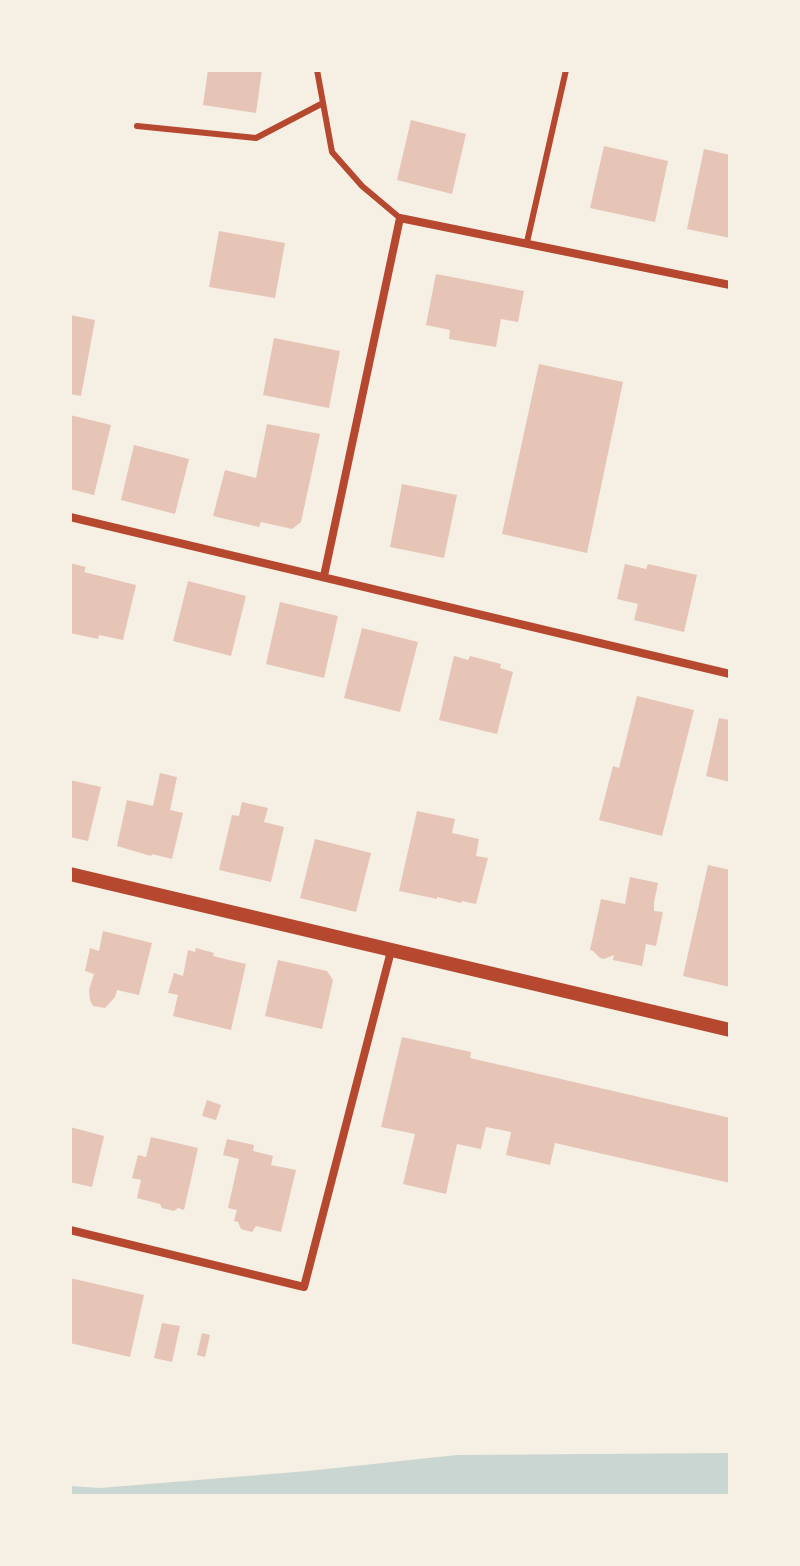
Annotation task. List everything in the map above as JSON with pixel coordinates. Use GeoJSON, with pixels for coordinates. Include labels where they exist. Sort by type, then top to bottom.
{"type":"FeatureCollection","features":[{"type":"Feature","properties":{"kind":"street"},"geometry":{"type":"LineString","coordinates":[[324,576],[400,218],[730,285]]}},
{"type":"Feature","properties":{"kind":"street"},"geometry":{"type":"LineString","coordinates":[[70,517],[730,674]]}},
{"type":"Feature","properties":{"kind":"street"},"geometry":{"type":"LineString","coordinates":[[70,874],[730,1030]]}},
{"type":"Feature","properties":{"kind":"street"},"geometry":{"type":"LineString","coordinates":[[70,1230],[304,1287],[391,951]]}},
{"type":"Feature","properties":{"kind":"lane"},"geometry":{"type":"LineString","coordinates":[[317,70],[332,152],[362,186],[400,218]]}},
{"type":"Feature","properties":{"kind":"lane"},"geometry":{"type":"LineString","coordinates":[[527,242],[566,70]]}},
{"type":"Feature","properties":{"kind":"lane"},"geometry":{"type":"LineString","coordinates":[[137,126],[256,138],[323,103]]}},
{"type":"Feature","properties":{"kind":"shaded area"},"geometry":{"type":"Polygon","coordinates":[[[730,1453],[730,1496],[70,1496],[70,1486],[100,1488],[457,1455],[730,1453]]]}},
{"type":"Feature","properties":{"kind":"building"},"geometry":{"type":"Polygon","coordinates":[[[208,70],[262,70],[256,113],[203,105],[208,70]]]}},
{"type":"Feature","properties":{"kind":"building"},"geometry":{"type":"Polygon","coordinates":[[[411,120],[466,134],[452,194],[397,180],[411,120]]]}},
{"type":"Feature","properties":{"kind":"building"},"geometry":{"type":"Polygon","coordinates":[[[604,146],[668,161],[655,222],[590,208],[604,146]]]}},
{"type":"Feature","properties":{"kind":"building"},"geometry":{"type":"Polygon","coordinates":[[[704,149],[730,155],[730,238],[687,229],[704,149]]]}},
{"type":"Feature","properties":{"kind":"building"},"geometry":{"type":"Polygon","coordinates":[[[219,231],[285,243],[275,298],[209,287],[219,231]]]}},
{"type":"Feature","properties":{"kind":"building"},"geometry":{"type":"Polygon","coordinates":[[[436,274],[524,291],[518,322],[501,319],[496,347],[449,339],[450,330],[426,325],[436,274]]]}},
{"type":"Feature","properties":{"kind":"building"},"geometry":{"type":"Polygon","coordinates":[[[70,315],[95,320],[81,396],[70,394],[70,315]]]}},
{"type":"Feature","properties":{"kind":"building"},"geometry":{"type":"Polygon","coordinates":[[[274,338],[340,351],[329,408],[263,395],[274,338]]]}},
{"type":"Feature","properties":{"kind":"building"},"geometry":{"type":"Polygon","coordinates":[[[539,364],[623,382],[587,553],[502,534],[539,364]]]}},
{"type":"Feature","properties":{"kind":"building"},"geometry":{"type":"Polygon","coordinates":[[[70,415],[111,425],[94,495],[70,489],[70,415]]]}},
{"type":"Feature","properties":{"kind":"building"},"geometry":{"type":"Polygon","coordinates":[[[267,424],[320,434],[301,522],[292,529],[261,522],[259,527],[213,516],[225,470],[256,478],[267,424]]]}},
{"type":"Feature","properties":{"kind":"building"},"geometry":{"type":"Polygon","coordinates":[[[134,445],[189,459],[175,514],[121,500],[134,445]]]}},
{"type":"Feature","properties":{"kind":"building"},"geometry":{"type":"Polygon","coordinates":[[[402,484],[457,495],[444,558],[390,547],[402,484]]]}},
{"type":"Feature","properties":{"kind":"building"},"geometry":{"type":"Polygon","coordinates":[[[70,563],[86,567],[84,572],[136,585],[123,640],[70,633],[70,563]]]}},
{"type":"Feature","properties":{"kind":"building"},"geometry":{"type":"Polygon","coordinates":[[[625,564],[646,569],[648,564],[697,575],[684,632],[634,620],[638,604],[617,599],[625,564]]]}},
{"type":"Feature","properties":{"kind":"building"},"geometry":{"type":"Polygon","coordinates":[[[188,581],[246,596],[231,656],[173,641],[188,581]]]}},
{"type":"Feature","properties":{"kind":"building"},"geometry":{"type":"Polygon","coordinates":[[[280,602],[338,616],[324,678],[266,664],[280,602]]]}},
{"type":"Feature","properties":{"kind":"building"},"geometry":{"type":"Polygon","coordinates":[[[362,628],[418,642],[400,712],[344,698],[362,628]]]}},
{"type":"Feature","properties":{"kind":"building"},"geometry":{"type":"Polygon","coordinates":[[[454,656],[468,660],[470,656],[501,664],[500,668],[513,672],[497,734],[439,720],[454,656]]]}},
{"type":"Feature","properties":{"kind":"building"},"geometry":{"type":"Polygon","coordinates":[[[637,696],[694,710],[662,836],[599,820],[613,766],[619,768],[637,696]]]}},
{"type":"Feature","properties":{"kind":"building"},"geometry":{"type":"Polygon","coordinates":[[[719,718],[730,720],[730,782],[706,776],[719,718]]]}},
{"type":"Feature","properties":{"kind":"building"},"geometry":{"type":"Polygon","coordinates":[[[160,773],[177,777],[170,810],[183,813],[172,859],[117,846],[127,800],[153,806],[160,773]]]}},
{"type":"Feature","properties":{"kind":"building"},"geometry":{"type":"Polygon","coordinates":[[[70,780],[101,787],[88,841],[70,837],[70,780]]]}},
{"type":"Feature","properties":{"kind":"building"},"geometry":{"type":"Polygon","coordinates":[[[242,802],[268,808],[264,822],[284,827],[271,882],[219,870],[232,815],[239,816],[242,802]]]}},
{"type":"Feature","properties":{"kind":"building"},"geometry":{"type":"Polygon","coordinates":[[[417,811],[455,819],[452,833],[479,839],[476,856],[488,858],[476,904],[399,891],[417,811]]]}},
{"type":"Feature","properties":{"kind":"building"},"geometry":{"type":"Polygon","coordinates":[[[315,839],[371,853],[356,912],[300,898],[315,839]]]}},
{"type":"Feature","properties":{"kind":"building"},"geometry":{"type":"Polygon","coordinates":[[[708,865],[730,870],[730,987],[683,976],[708,865]]]}},
{"type":"Feature","properties":{"kind":"building"},"geometry":{"type":"Polygon","coordinates":[[[630,877],[658,883],[654,911],[663,912],[656,946],[646,944],[642,966],[613,960],[614,955],[600,958],[590,950],[601,899],[625,904],[630,877]]]}},
{"type":"Feature","properties":{"kind":"building"},"geometry":{"type":"Polygon","coordinates":[[[103,931],[152,943],[139,995],[117,990],[105,1008],[93,1006],[89,990],[94,974],[85,971],[90,948],[99,951],[103,931]]]}},
{"type":"Feature","properties":{"kind":"building"},"geometry":{"type":"Polygon","coordinates":[[[196,948],[214,953],[213,956],[246,964],[231,1030],[173,1016],[178,995],[168,993],[174,973],[183,976],[188,950],[195,952],[196,948]]]}},
{"type":"Feature","properties":{"kind":"building"},"geometry":{"type":"Polygon","coordinates":[[[278,960],[327,971],[333,980],[322,1029],[265,1016],[278,960]]]}},
{"type":"Feature","properties":{"kind":"building"},"geometry":{"type":"Polygon","coordinates":[[[402,1037],[471,1052],[470,1058],[730,1118],[730,1183],[555,1143],[550,1165],[506,1155],[511,1132],[486,1127],[481,1149],[457,1144],[446,1194],[403,1184],[415,1134],[381,1127],[402,1037]]]}},
{"type":"Feature","properties":{"kind":"building"},"geometry":{"type":"Polygon","coordinates":[[[207,1100],[221,1105],[216,1120],[202,1116],[207,1100]]]}},
{"type":"Feature","properties":{"kind":"building"},"geometry":{"type":"Polygon","coordinates":[[[70,1127],[104,1136],[92,1187],[70,1182],[70,1127]]]}},
{"type":"Feature","properties":{"kind":"building"},"geometry":{"type":"Polygon","coordinates":[[[151,1137],[198,1148],[184,1210],[162,1208],[160,1204],[137,1198],[141,1180],[132,1178],[138,1155],[146,1157],[151,1137]]]}},
{"type":"Feature","properties":{"kind":"building"},"geometry":{"type":"Polygon","coordinates":[[[227,1139],[254,1145],[253,1151],[273,1156],[271,1165],[296,1170],[281,1232],[256,1226],[252,1232],[241,1229],[234,1221],[237,1210],[228,1208],[239,1159],[223,1155],[227,1139]]]}},
{"type":"Feature","properties":{"kind":"building"},"geometry":{"type":"Polygon","coordinates":[[[70,1278],[144,1295],[130,1357],[70,1343],[70,1278]]]}},
{"type":"Feature","properties":{"kind":"building"},"geometry":{"type":"Polygon","coordinates":[[[162,1323],[180,1326],[172,1362],[154,1358],[162,1323]]]}},
{"type":"Feature","properties":{"kind":"building"},"geometry":{"type":"Polygon","coordinates":[[[202,1333],[210,1335],[205,1357],[197,1355],[202,1333]]]}}]}
